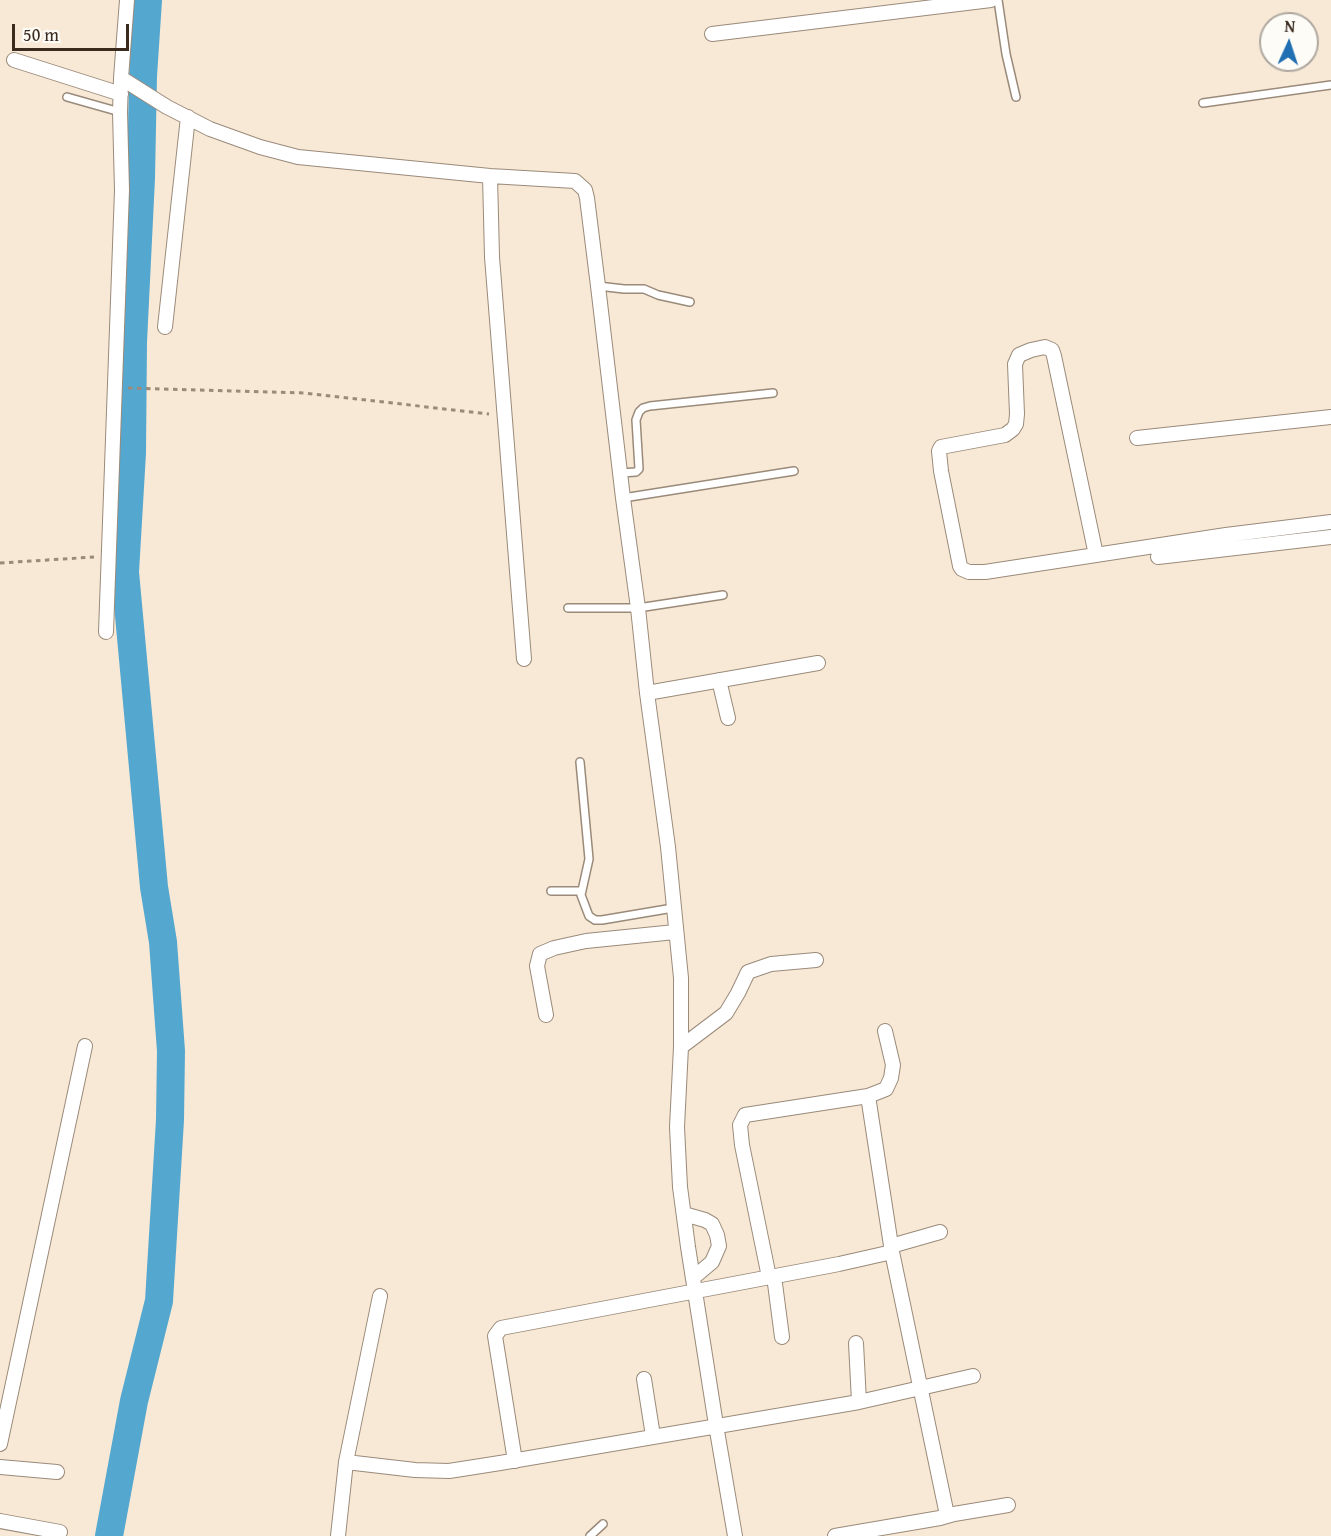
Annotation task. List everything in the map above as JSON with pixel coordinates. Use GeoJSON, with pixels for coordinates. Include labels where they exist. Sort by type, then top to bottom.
{"type":"FeatureCollection","features":[{"type":"Feature","properties":{"kind":"street"},"geometry":{"type":"LineString","coordinates":[[106,632],[122,190],[120,112],[125,85],[127,0]]}},
{"type":"Feature","properties":{"kind":"street"},"geometry":{"type":"LineString","coordinates":[[712,34],[992,0]]}},
{"type":"Feature","properties":{"kind":"street"},"geometry":{"type":"LineString","coordinates":[[14,60],[125,85],[210,129],[260,147],[298,157],[490,176],[574,181],[585,190],[668,847],[681,978],[681,1047],[677,1127],[680,1187],[735,1536]]}},
{"type":"Feature","properties":{"kind":"street"},"geometry":{"type":"LineString","coordinates":[[165,327],[188,117]]}},
{"type":"Feature","properties":{"kind":"street"},"geometry":{"type":"LineString","coordinates":[[490,176],[492,257],[524,659]]}},
{"type":"Feature","properties":{"kind":"street"},"geometry":{"type":"LineString","coordinates":[[1096,555],[1054,356],[1052,350],[1045,347],[1031,350],[1019,356],[1015,364],[1017,414],[1013,429],[1005,435],[941,447],[939,452],[962,569],[969,572],[985,572],[1096,555],[1226,535],[1331,522]]}},
{"type":"Feature","properties":{"kind":"street"},"geometry":{"type":"LineString","coordinates":[[1137,438],[1331,417]]}},
{"type":"Feature","properties":{"kind":"street"},"geometry":{"type":"LineString","coordinates":[[1158,557],[1331,537]]}},
{"type":"Feature","properties":{"kind":"street"},"geometry":{"type":"LineString","coordinates":[[647,693],[818,663]]}},
{"type":"Feature","properties":{"kind":"street"},"geometry":{"type":"LineString","coordinates":[[719,680],[728,718]]}},
{"type":"Feature","properties":{"kind":"street"},"geometry":{"type":"LineString","coordinates":[[546,1015],[537,966],[540,954],[554,948],[586,941],[675,932]]}},
{"type":"Feature","properties":{"kind":"street"},"geometry":{"type":"LineString","coordinates":[[681,1047],[726,1012],[748,972],[771,964],[816,960]]}},
{"type":"Feature","properties":{"kind":"street"},"geometry":{"type":"LineString","coordinates":[[782,1337],[742,1145],[740,1125],[745,1115],[868,1096],[886,1089],[893,1065],[885,1031]]}},
{"type":"Feature","properties":{"kind":"street"},"geometry":{"type":"LineString","coordinates":[[0,1444],[85,1046]]}},
{"type":"Feature","properties":{"kind":"street"},"geometry":{"type":"LineString","coordinates":[[868,1096],[892,1249],[946,1515]]}},
{"type":"Feature","properties":{"kind":"street"},"geometry":{"type":"LineString","coordinates":[[684,1214],[712,1224],[719,1246],[712,1262],[694,1284]]}},
{"type":"Feature","properties":{"kind":"street"},"geometry":{"type":"LineString","coordinates":[[515,1461],[495,1336],[501,1328],[694,1284],[771,1276],[892,1249],[940,1232]]}},
{"type":"Feature","properties":{"kind":"street"},"geometry":{"type":"LineString","coordinates":[[338,1536],[346,1462],[380,1296]]}},
{"type":"Feature","properties":{"kind":"street"},"geometry":{"type":"LineString","coordinates":[[856,1343],[859,1402]]}},
{"type":"Feature","properties":{"kind":"street"},"geometry":{"type":"LineString","coordinates":[[346,1462],[415,1470],[449,1471],[859,1402],[973,1376]]}},
{"type":"Feature","properties":{"kind":"street"},"geometry":{"type":"LineString","coordinates":[[644,1379],[653,1436]]}},
{"type":"Feature","properties":{"kind":"street"},"geometry":{"type":"LineString","coordinates":[[0,1467],[57,1472]]}},
{"type":"Feature","properties":{"kind":"street"},"geometry":{"type":"LineString","coordinates":[[835,1536],[1008,1505]]}},
{"type":"Feature","properties":{"kind":"street"},"geometry":{"type":"LineString","coordinates":[[0,1521],[60,1532]]}},
{"type":"Feature","properties":{"kind":"lane"},"geometry":{"type":"LineString","coordinates":[[998,0],[1006,54],[1016,97]]}},
{"type":"Feature","properties":{"kind":"lane"},"geometry":{"type":"LineString","coordinates":[[1203,103],[1331,85]]}},
{"type":"Feature","properties":{"kind":"lane"},"geometry":{"type":"LineString","coordinates":[[67,97],[120,112]]}},
{"type":"Feature","properties":{"kind":"lane"},"geometry":{"type":"LineString","coordinates":[[598,286],[624,290],[644,289],[658,295],[690,302]]}},
{"type":"Feature","properties":{"kind":"lane"},"geometry":{"type":"LineString","coordinates":[[620,473],[639,469],[636,420],[643,408],[773,393]]}},
{"type":"Feature","properties":{"kind":"lane"},"geometry":{"type":"LineString","coordinates":[[623,498],[794,471]]}},
{"type":"Feature","properties":{"kind":"lane"},"geometry":{"type":"LineString","coordinates":[[568,608],[638,608],[723,595]]}},
{"type":"Feature","properties":{"kind":"lane"},"geometry":{"type":"LineString","coordinates":[[580,762],[589,859],[581,895],[589,916],[595,920],[602,920],[673,908]]}},
{"type":"Feature","properties":{"kind":"lane"},"geometry":{"type":"LineString","coordinates":[[551,891],[582,891]]}},
{"type":"Feature","properties":{"kind":"lane"},"geometry":{"type":"LineString","coordinates":[[590,1536],[603,1524]]}},
{"type":"Feature","properties":{"kind":"path"},"geometry":{"type":"LineString","coordinates":[[120,387],[304,393],[492,414]]}},
{"type":"Feature","properties":{"kind":"path"},"geometry":{"type":"LineString","coordinates":[[0,563],[109,555]]}},
{"type":"Feature","properties":{"kind":"waterway"},"geometry":{"type":"LineString","coordinates":[[109,1536],[134,1401],[159,1301],[170,1120],[171,1051],[163,942],[154,887],[125,572],[132,453],[133,342],[148,0]]}}]}
